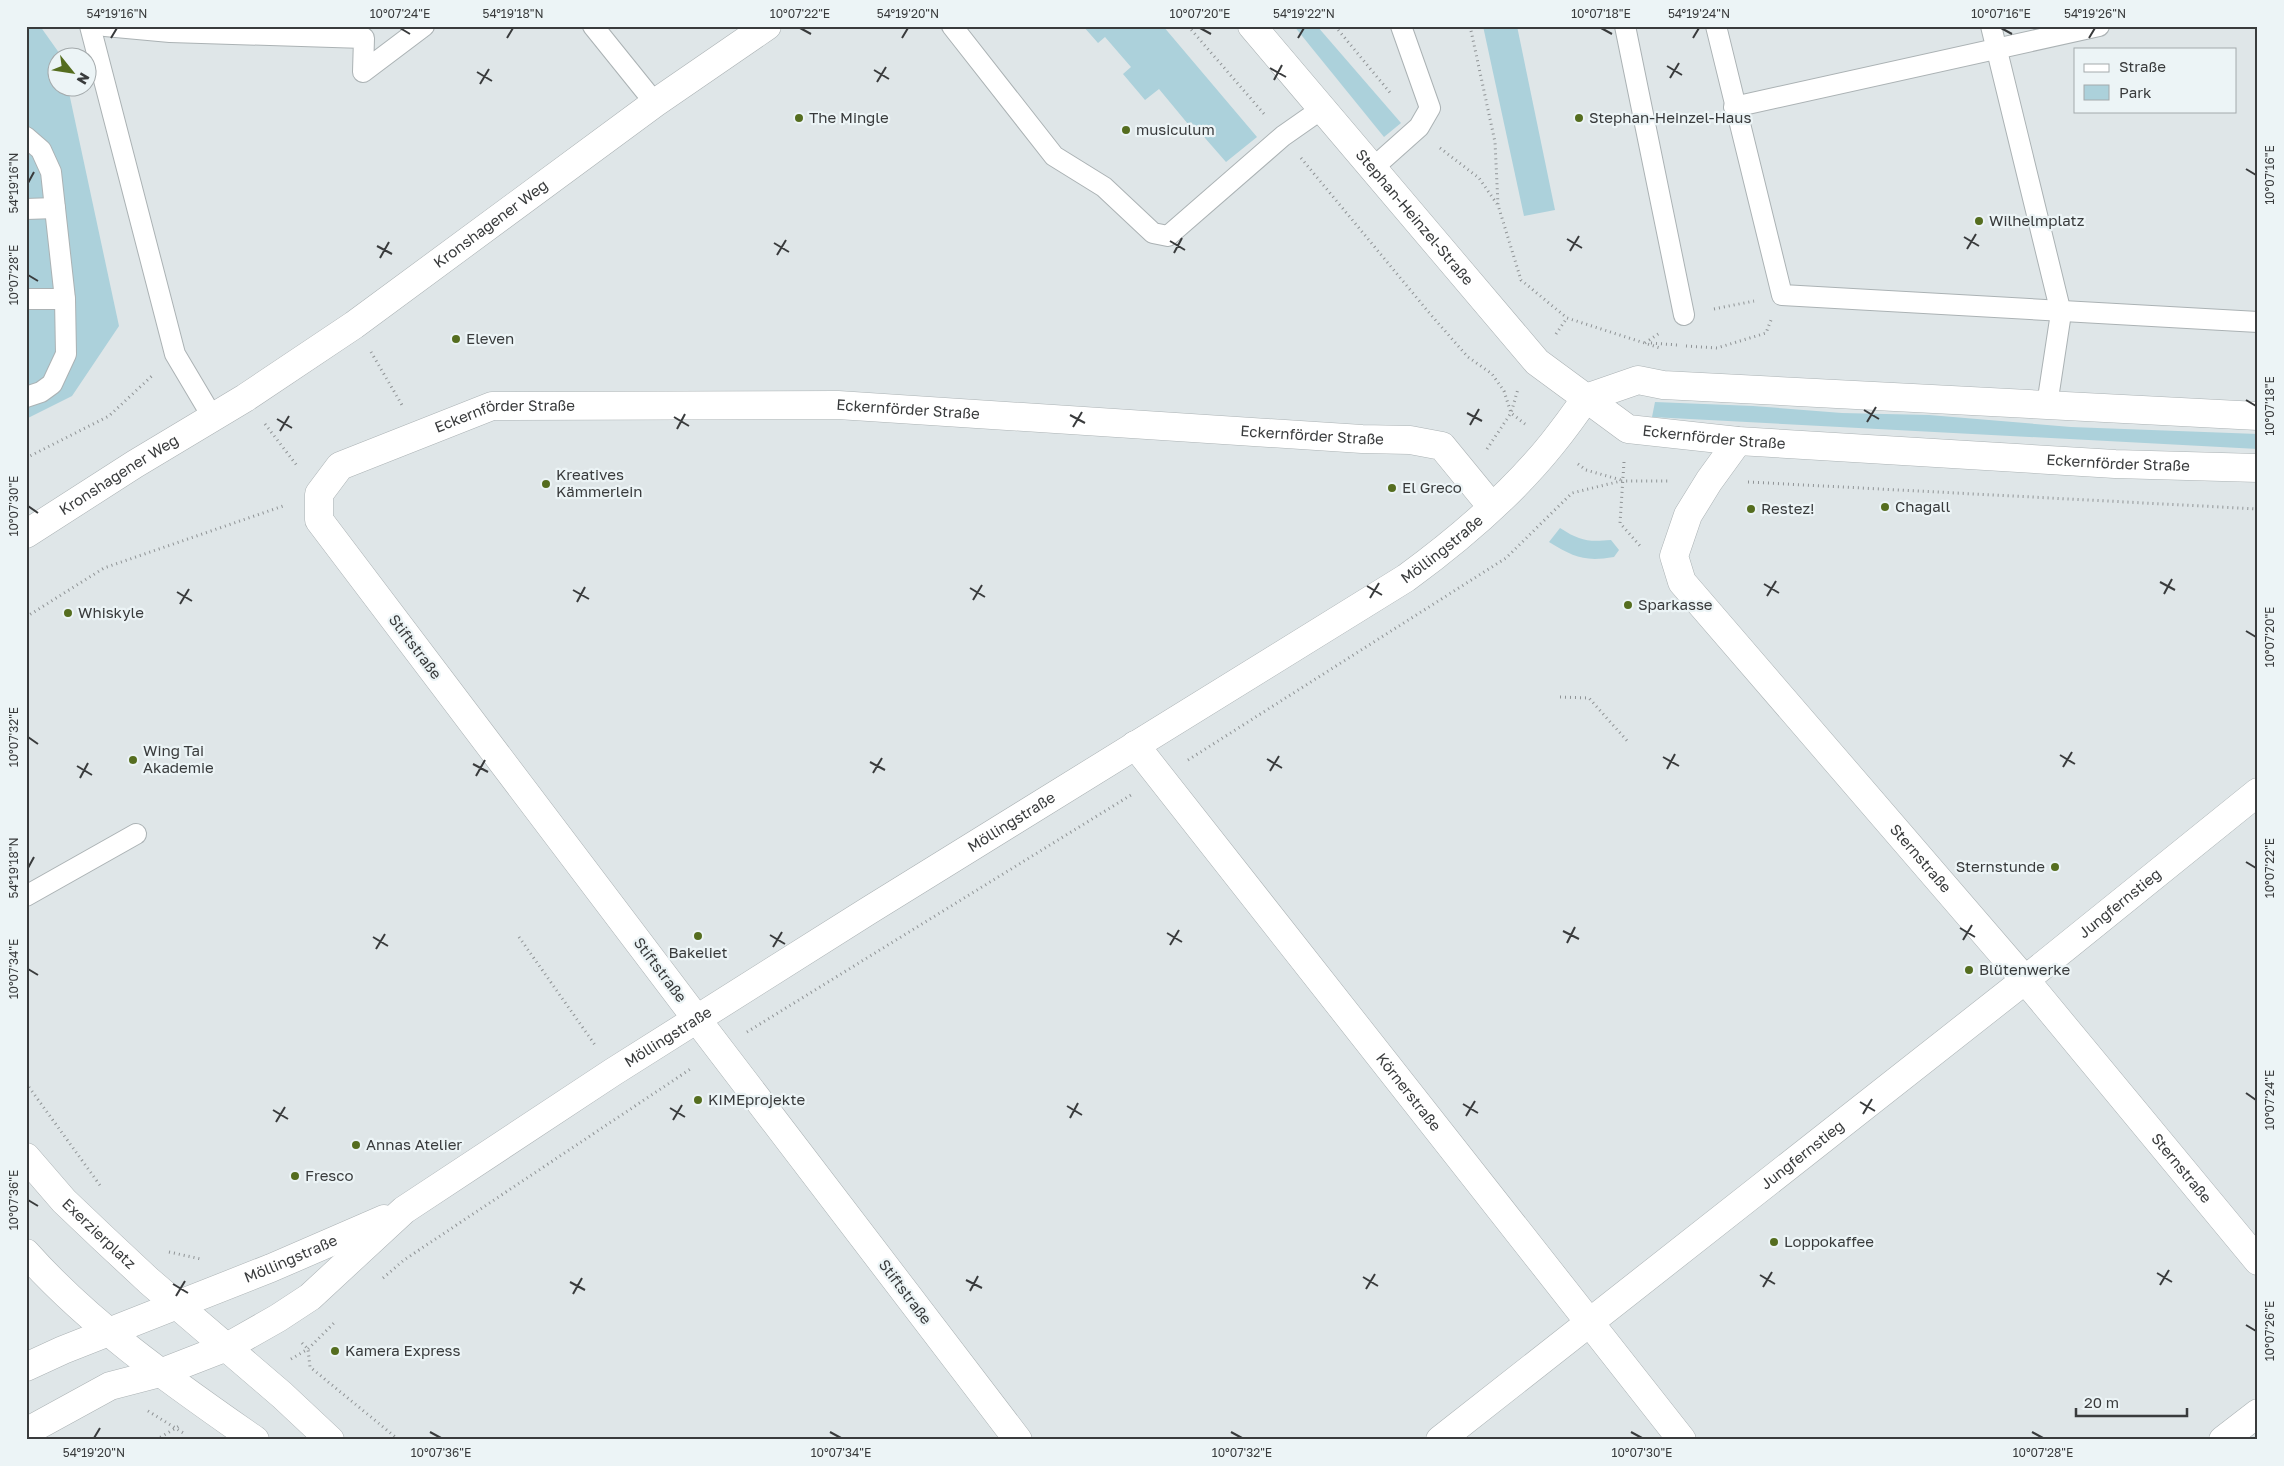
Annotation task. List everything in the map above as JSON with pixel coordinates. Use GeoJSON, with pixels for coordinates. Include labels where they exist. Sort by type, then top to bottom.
{"type":"FeatureCollection","features":[{"type":"Feature","properties":{"kind":"street","name":"Kronshagener Weg"},"geometry":{"type":"LineString","coordinates":[[26,534],[135,464],[245,398],[354,325],[655,103],[767,26]]}},
{"type":"Feature","properties":{"kind":"street","name":"Stephan-Heinzel-Straße"},"geometry":{"type":"LineString","coordinates":[[1252,26],[1537,362],[1586,398]]}},
{"type":"Feature","properties":{"kind":"street"},"geometry":{"type":"LineString","coordinates":[[1586,398],[1638,380],[1663,385],[2258,416]]}},
{"type":"Feature","properties":{"kind":"street","name":"Eckernförder Straße"},"geometry":{"type":"LineString","coordinates":[[1586,398],[1628,430],[1738,441],[2115,464],[2258,468]]}},
{"type":"Feature","properties":{"kind":"street","name":"Möllingstraße"},"geometry":{"type":"LineString","coordinates":[[227,1347],[310,1298],[404,1210],[613,1072],[1406,578],[1438,554],[1492,507],[1551,445],[1586,398]]}},
{"type":"Feature","properties":{"kind":"street","name":"Eckernförder Straße"},"geometry":{"type":"LineString","coordinates":[[319,494],[340,466],[492,406],[838,405],[1362,439],[1410,440],[1442,446],[1492,507]]}},
{"type":"Feature","properties":{"kind":"street","name":"Sternstraße"},"geometry":{"type":"LineString","coordinates":[[1738,441],[1709,481],[1688,515],[1674,556],[1682,582],[2025,980],[2258,1261]]}},
{"type":"Feature","properties":{"kind":"street","name":"Stiftstraße"},"geometry":{"type":"LineString","coordinates":[[319,494],[319,520],[696,1019],[1018,1440]]}},
{"type":"Feature","properties":{"kind":"street","name":"Körnerstraße"},"geometry":{"type":"LineString","coordinates":[[1135,746],[1682,1440]]}},
{"type":"Feature","properties":{"kind":"street","name":"Jungfernstieg"},"geometry":{"type":"LineString","coordinates":[[1440,1440],[2025,980],[2258,792]]}},
{"type":"Feature","properties":{"kind":"street","name":"Exerzierplatz"},"geometry":{"type":"LineString","coordinates":[[26,1157],[64,1201],[176,1305],[227,1347],[330,1440]]}},
{"type":"Feature","properties":{"kind":"street","name":"Möllingstraße"},"geometry":{"type":"LineString","coordinates":[[176,1305],[271,1268],[404,1210]]}},
{"type":"Feature","properties":{"kind":"street"},"geometry":{"type":"LineString","coordinates":[[26,1252],[109,1332],[160,1373],[256,1440]]}},
{"type":"Feature","properties":{"kind":"street"},"geometry":{"type":"LineString","coordinates":[[26,1367],[176,1305]]}},
{"type":"Feature","properties":{"kind":"street"},"geometry":{"type":"LineString","coordinates":[[26,1432],[110,1386],[160,1373],[227,1347]]}},
{"type":"Feature","properties":{"kind":"street"},"geometry":{"type":"LineString","coordinates":[[2223,1440],[2258,1413]]}},
{"type":"Feature","properties":{"kind":"lane"},"geometry":{"type":"LineString","coordinates":[[90,26],[175,354],[213,418]]}},
{"type":"Feature","properties":{"kind":"lane"},"geometry":{"type":"LineString","coordinates":[[105,26],[170,32],[315,32],[364,38],[363,72],[424,26]]}},
{"type":"Feature","properties":{"kind":"lane"},"geometry":{"type":"LineString","coordinates":[[593,26],[655,103]]}},
{"type":"Feature","properties":{"kind":"lane"},"geometry":{"type":"LineString","coordinates":[[952,26],[1054,156],[1104,187],[1153,233],[1168,236],[1283,136],[1323,108]]}},
{"type":"Feature","properties":{"kind":"lane"},"geometry":{"type":"LineString","coordinates":[[1373,168],[1419,127],[1430,108],[1401,26]]}},
{"type":"Feature","properties":{"kind":"lane"},"geometry":{"type":"LineString","coordinates":[[1624,26],[1684,315]]}},
{"type":"Feature","properties":{"kind":"lane"},"geometry":{"type":"LineString","coordinates":[[1716,26],[1734,106],[1782,296],[2061,313],[2258,322]]}},
{"type":"Feature","properties":{"kind":"lane"},"geometry":{"type":"LineString","coordinates":[[1991,26],[2061,313],[2047,405]]}},
{"type":"Feature","properties":{"kind":"lane"},"geometry":{"type":"LineString","coordinates":[[1734,106],[2099,26]]}},
{"type":"Feature","properties":{"kind":"lane"},"geometry":{"type":"LineString","coordinates":[[26,137],[42,150],[51,172],[65,299],[66,354],[52,384],[40,392],[26,397]]}},
{"type":"Feature","properties":{"kind":"lane"},"geometry":{"type":"LineString","coordinates":[[26,209],[54,208]]}},
{"type":"Feature","properties":{"kind":"lane"},"geometry":{"type":"LineString","coordinates":[[26,299],[65,299]]}},
{"type":"Feature","properties":{"kind":"lane"},"geometry":{"type":"LineString","coordinates":[[26,896],[136,834]]}},
{"type":"Feature","properties":{"kind":"path"},"geometry":{"type":"LineString","coordinates":[[1188,26],[1283,136],[1431,315],[1468,357],[1492,374],[1504,391],[1511,413],[1522,420]]}},
{"type":"Feature","properties":{"kind":"path"},"geometry":{"type":"LineString","coordinates":[[1470,26],[1495,142],[1498,205],[1521,280],[1567,318],[1645,343],[1665,329]]}},
{"type":"Feature","properties":{"kind":"path"},"geometry":{"type":"LineString","coordinates":[[1684,315],[1782,296]]}},
{"type":"Feature","properties":{"kind":"path"},"geometry":{"type":"LineString","coordinates":[[354,325],[421,435]]}},
{"type":"Feature","properties":{"kind":"path"},"geometry":{"type":"LineString","coordinates":[[1717,348],[1766,333]]}},
{"type":"Feature","properties":{"kind":"path"},"geometry":{"type":"LineString","coordinates":[[26,458],[109,416],[175,354]]}},
{"type":"Feature","properties":{"kind":"path"},"geometry":{"type":"LineString","coordinates":[[26,617],[104,568],[319,494],[245,398]]}},
{"type":"Feature","properties":{"kind":"path"},"geometry":{"type":"LineString","coordinates":[[1468,476],[1511,413]]}},
{"type":"Feature","properties":{"kind":"path"},"geometry":{"type":"LineString","coordinates":[[1624,460],[1621,480],[1620,523],[1644,551]]}},
{"type":"Feature","properties":{"kind":"path"},"geometry":{"type":"LineString","coordinates":[[1586,470],[1621,480],[1709,481],[2258,509]]}},
{"type":"Feature","properties":{"kind":"path"},"geometry":{"type":"LineString","coordinates":[[376,1284],[404,1260],[719,1049],[1160,777],[1506,558],[1572,493],[1621,480]]}},
{"type":"Feature","properties":{"kind":"path"},"geometry":{"type":"LineString","coordinates":[[1560,697],[1589,698],[1629,743]]}},
{"type":"Feature","properties":{"kind":"path"},"geometry":{"type":"LineString","coordinates":[[519,937],[613,1072]]}},
{"type":"Feature","properties":{"kind":"path"},"geometry":{"type":"LineString","coordinates":[[26,1083],[106,1194]]}},
{"type":"Feature","properties":{"kind":"path"},"geometry":{"type":"LineString","coordinates":[[164,1249],[171,1253],[202,1260]]}},
{"type":"Feature","properties":{"kind":"path"},"geometry":{"type":"LineString","coordinates":[[335,1322],[308,1349],[310,1368],[399,1440]]}},
{"type":"Feature","properties":{"kind":"path"},"geometry":{"type":"LineString","coordinates":[[156,1440],[174,1429]]}},
{"type":"Feature","properties":{"kind":"green space"},"geometry":{"type":"Polygon","coordinates":[[[26,26],[40,26],[56,48],[48,48],[48,98],[70,98],[119,326],[72,396],[26,419],[26,26]]]}},
{"type":"Feature","properties":{"kind":"green space"},"geometry":{"type":"Polygon","coordinates":[[[1083,26],[1163,26],[1257,137],[1226,162],[1191,122],[1188,124],[1159,89],[1145,100],[1123,74],[1131,67],[1105,37],[1098,43],[1083,26]]]}},
{"type":"Feature","properties":{"kind":"green space"},"geometry":{"type":"Polygon","coordinates":[[[1294,26],[1317,26],[1401,123],[1384,137],[1294,26]]]}},
{"type":"Feature","properties":{"kind":"green space"},"geometry":{"type":"Polygon","coordinates":[[[1483,26],[1517,26],[1555,210],[1524,216],[1483,26]]]}},
{"type":"Feature","properties":{"kind":"green space"},"geometry":{"type":"Polygon","coordinates":[[[1655,402],[1753,406],[1842,413],[1929,415],[2071,427],[2258,434],[2258,449],[1652,417],[1655,402]]]}},
{"type":"Feature","properties":{"kind":"green space"},"geometry":{"type":"Polygon","coordinates":[[[1560,528],[1584,540],[1611,540],[1619,550],[1614,557],[1595,559],[1573,555],[1549,542],[1560,528]]]}},
{"type":"Feature","properties":{"kind":"place","name":"The Mingle"},"geometry":{"type":"Point","coordinates":[799,118]}},
{"type":"Feature","properties":{"kind":"place","name":"Stephan-Heinzel-Haus"},"geometry":{"type":"Point","coordinates":[1579,118]}},
{"type":"Feature","properties":{"kind":"place","name":"musiculum"},"geometry":{"type":"Point","coordinates":[1126,130]}},
{"type":"Feature","properties":{"kind":"place","name":"Wilhelmplatz"},"geometry":{"type":"Point","coordinates":[1979,221]}},
{"type":"Feature","properties":{"kind":"place","name":"Eleven"},"geometry":{"type":"Point","coordinates":[456,339]}},
{"type":"Feature","properties":{"kind":"place","name":"Kreatives Kämmerlein"},"geometry":{"type":"Point","coordinates":[546,484]}},
{"type":"Feature","properties":{"kind":"place","name":"El Greco"},"geometry":{"type":"Point","coordinates":[1392,488]}},
{"type":"Feature","properties":{"kind":"place","name":"Chagall"},"geometry":{"type":"Point","coordinates":[1885,507]}},
{"type":"Feature","properties":{"kind":"place","name":"Restez!"},"geometry":{"type":"Point","coordinates":[1751,509]}},
{"type":"Feature","properties":{"kind":"place","name":"Sparkasse"},"geometry":{"type":"Point","coordinates":[1628,605]}},
{"type":"Feature","properties":{"kind":"place","name":"Whiskyle"},"geometry":{"type":"Point","coordinates":[68,613]}},
{"type":"Feature","properties":{"kind":"place","name":"Wing Tai Akademie"},"geometry":{"type":"Point","coordinates":[133,760]}},
{"type":"Feature","properties":{"kind":"place","name":"Sternstunde"},"geometry":{"type":"Point","coordinates":[2055,867]}},
{"type":"Feature","properties":{"kind":"place","name":"Bakeliet"},"geometry":{"type":"Point","coordinates":[698,936]}},
{"type":"Feature","properties":{"kind":"place","name":"Blütenwerke"},"geometry":{"type":"Point","coordinates":[1969,970]}},
{"type":"Feature","properties":{"kind":"place","name":"KIMEprojekte"},"geometry":{"type":"Point","coordinates":[698,1100]}},
{"type":"Feature","properties":{"kind":"place","name":"Annas Atelier"},"geometry":{"type":"Point","coordinates":[356,1145]}},
{"type":"Feature","properties":{"kind":"place","name":"Fresco"},"geometry":{"type":"Point","coordinates":[295,1176]}},
{"type":"Feature","properties":{"kind":"place","name":"Loppokaffee"},"geometry":{"type":"Point","coordinates":[1774,1242]}},
{"type":"Feature","properties":{"kind":"place","name":"Kamera Express"},"geometry":{"type":"Point","coordinates":[335,1351]}}]}
